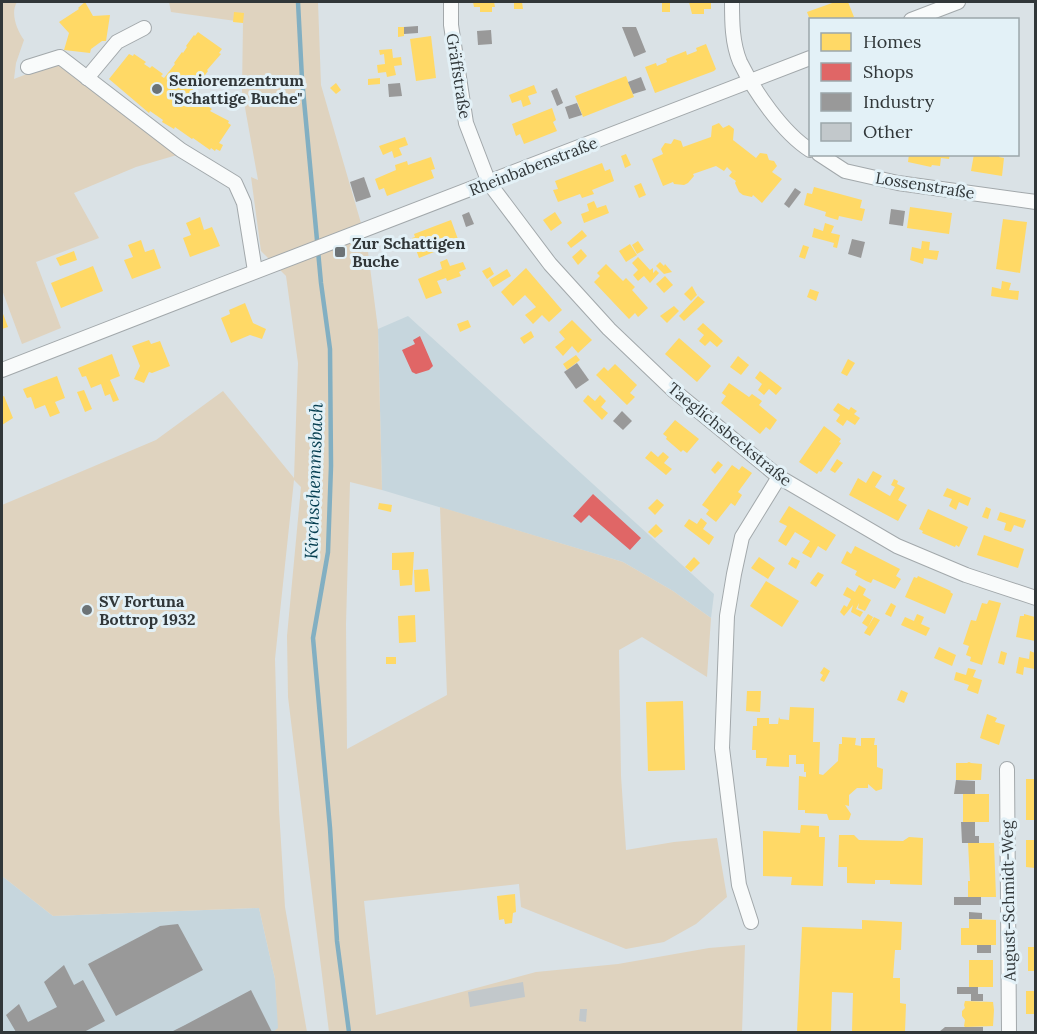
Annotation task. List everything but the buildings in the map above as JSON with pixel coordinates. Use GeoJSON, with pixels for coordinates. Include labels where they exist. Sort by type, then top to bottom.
{"type":"FeatureCollection","features":[{"type":"Feature","properties":{"kind":"street","name":"Gräffstraße"},"geometry":{"type":"LineString","coordinates":[[451,2],[451,25],[466,123],[489,183]]}},
{"type":"Feature","properties":{"kind":"street"},"geometry":{"type":"LineString","coordinates":[[732,2],[732,27],[740,60],[771,111],[809,149]]}},
{"type":"Feature","properties":{"kind":"street"},"geometry":{"type":"LineString","coordinates":[[916,18],[958,2]]}},
{"type":"Feature","properties":{"kind":"street"},"geometry":{"type":"LineString","coordinates":[[87,78],[117,42],[144,28]]}},
{"type":"Feature","properties":{"kind":"street"},"geometry":{"type":"LineString","coordinates":[[28,68],[60,57],[181,150],[235,183],[244,203],[255,271]]}},
{"type":"Feature","properties":{"kind":"street","name":"Rheinbabenstraße"},"geometry":{"type":"LineString","coordinates":[[2,370],[297,254],[489,183],[809,58]]}},
{"type":"Feature","properties":{"kind":"street","name":"Lossenstraße"},"geometry":{"type":"LineString","coordinates":[[822,156],[846,171],[898,183],[1035,202]]}},
{"type":"Feature","properties":{"kind":"street","name":"Taeglichsbeckstraße"},"geometry":{"type":"LineString","coordinates":[[489,183],[550,264],[609,329],[673,390],[779,477],[897,546],[966,575],[1035,598]]}},
{"type":"Feature","properties":{"kind":"street"},"geometry":{"type":"LineString","coordinates":[[751,922],[739,885],[722,748],[727,616],[742,537],[779,477]]}},
{"type":"Feature","properties":{"kind":"street","name":"August-Schmidt-Weg"},"geometry":{"type":"LineString","coordinates":[[1007,769],[1009,1032]]}},
{"type":"Feature","properties":{"kind":"shaded area"},"geometry":{"type":"Polygon","coordinates":[[[2,2],[17,2],[14,16],[24,40],[16,63],[14,79],[55,63],[177,155],[136,167],[74,193],[99,238],[36,262],[61,328],[22,344],[2,290],[2,2]]]}},
{"type":"Feature","properties":{"kind":"shaded area"},"geometry":{"type":"Polygon","coordinates":[[[169,2],[318,2],[321,85],[367,244],[378,329],[382,490],[350,482],[346,624],[347,749],[447,695],[440,507],[623,562],[673,591],[711,618],[707,677],[642,637],[619,650],[621,776],[626,850],[717,838],[727,897],[696,924],[664,942],[626,949],[521,907],[519,884],[364,901],[376,1015],[536,972],[618,964],[709,948],[745,945],[742,1032],[329,1032],[288,697],[287,636],[301,487],[294,480],[275,659],[279,810],[285,907],[307,1032],[273,1032],[278,1028],[275,979],[259,908],[53,916],[2,876],[2,505],[156,440],[223,391],[294,478],[298,363],[286,276],[261,251],[251,177],[258,180],[242,91],[243,22],[171,12],[169,2]]]}},
{"type":"Feature","properties":{"kind":"shaded area"},"geometry":{"type":"Polygon","coordinates":[[[408,316],[714,594],[711,618],[673,591],[623,562],[382,490],[378,329],[408,316]]]}},
{"type":"Feature","properties":{"kind":"shaded area"},"geometry":{"type":"Polygon","coordinates":[[[2,876],[53,916],[259,908],[275,979],[279,1029],[273,1032],[2,1032],[2,876]]]}},
{"type":"Feature","properties":{"kind":"waterway","name":"Kirchschemmsbach"},"geometry":{"type":"LineString","coordinates":[[298,2],[302,79],[321,283],[330,349],[331,466],[328,552],[313,638],[330,828],[337,941],[349,1032]]}},
{"type":"Feature","properties":{"kind":"place","name":"Seniorenzentrum \"Schattige Buche\""},"geometry":{"type":"Point","coordinates":[157,89]}},
{"type":"Feature","properties":{"kind":"place","name":"Zur Schattigen Buche"},"geometry":{"type":"Point","coordinates":[340,252]}},
{"type":"Feature","properties":{"kind":"place","name":"SV Fortuna Bottrop 1932"},"geometry":{"type":"Point","coordinates":[87,610]}}]}
